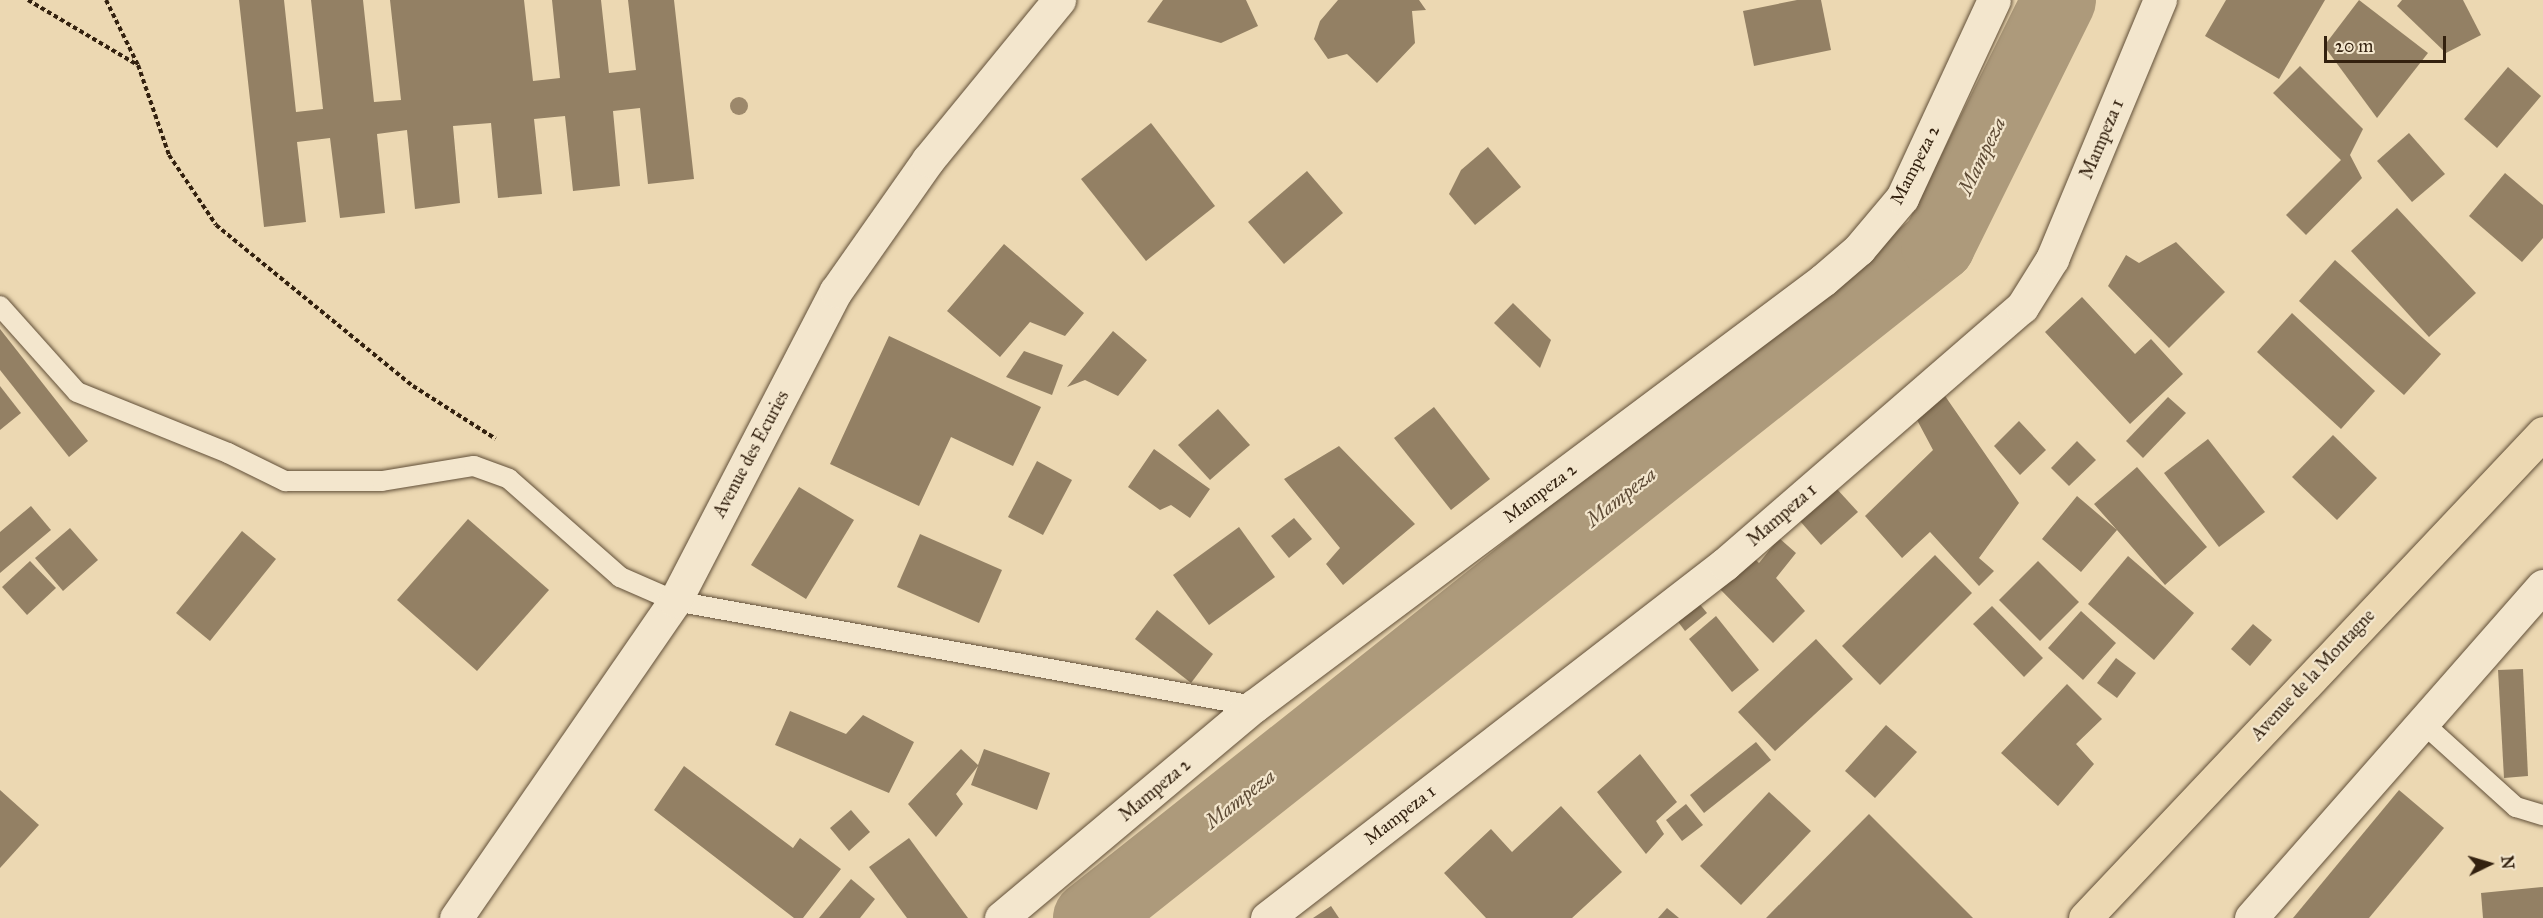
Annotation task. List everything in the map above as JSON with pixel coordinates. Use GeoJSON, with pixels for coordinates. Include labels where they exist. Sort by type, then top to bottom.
{"type":"FeatureCollection","features":[{"type":"Feature","properties":{"kind":"main road","name":"Avenue de la Montagne"},"geometry":{"type":"LineString","coordinates":[[2085,918],[2543,433]]}},
{"type":"Feature","properties":{"kind":"street","name":"Avenue des Ecuries"},"geometry":{"type":"LineString","coordinates":[[456,918],[675,601],[836,291],[928,160],[1059,0]]}},
{"type":"Feature","properties":{"kind":"street","name":"Mampeza 2"},"geometry":{"type":"LineString","coordinates":[[1001,918],[1254,706],[1823,280],[1859,249],[1902,198],[1994,0]]}},
{"type":"Feature","properties":{"kind":"street","name":"Mampeza 1"},"geometry":{"type":"LineString","coordinates":[[1267,918],[1725,564],[2022,307],[2052,259],[2160,0]]}},
{"type":"Feature","properties":{"kind":"street"},"geometry":{"type":"LineString","coordinates":[[2252,918],[2543,586]]}},
{"type":"Feature","properties":{"kind":"lane"},"geometry":{"type":"LineString","coordinates":[[0,306],[77,392],[228,453],[285,481],[382,481],[474,466],[509,479],[620,576],[675,601],[1254,706]]}},
{"type":"Feature","properties":{"kind":"lane"},"geometry":{"type":"LineString","coordinates":[[2424,724],[2516,807],[2543,815]]}},
{"type":"Feature","properties":{"kind":"path"},"geometry":{"type":"LineString","coordinates":[[28,0],[138,65]]}},
{"type":"Feature","properties":{"kind":"path"},"geometry":{"type":"LineString","coordinates":[[106,0],[138,65],[169,154],[216,225],[413,386],[500,442],[509,479]]}},
{"type":"Feature","properties":{"kind":"building"},"geometry":{"type":"Polygon","coordinates":[[[239,0],[284,0],[296,112],[323,109],[311,0],[363,0],[374,102],[401,100],[390,0],[524,0],[533,81],[560,78],[552,0],[601,0],[609,73],[636,70],[628,0],[674,0],[694,179],[648,184],[640,108],[613,111],[620,186],[573,191],[565,116],[534,119],[542,194],[498,198],[491,123],[453,126],[460,203],[415,209],[407,130],[377,134],[385,213],[340,218],[330,138],[297,142],[306,222],[264,227],[239,0]]]}},
{"type":"Feature","properties":{"kind":"building"},"geometry":{"type":"Polygon","coordinates":[[[1163,0],[1246,0],[1258,26],[1221,43],[1147,22],[1163,0]]]}},
{"type":"Feature","properties":{"kind":"building"},"geometry":{"type":"Polygon","coordinates":[[[1338,0],[1419,0],[1426,10],[1412,11],[1415,43],[1377,83],[1347,54],[1328,59],[1314,39],[1320,21],[1338,0]]]}},
{"type":"Feature","properties":{"kind":"building"},"geometry":{"type":"Polygon","coordinates":[[[1797,0],[1821,0],[1831,50],[1754,66],[1743,11],[1797,0]]]}},
{"type":"Feature","properties":{"kind":"building"},"geometry":{"type":"Polygon","coordinates":[[[2226,0],[2325,0],[2279,79],[2205,36],[2226,0]]]}},
{"type":"Feature","properties":{"kind":"building"},"geometry":{"type":"Polygon","coordinates":[[[2359,0],[2428,53],[2377,118],[2324,46],[2359,0]]]}},
{"type":"Feature","properties":{"kind":"building"},"geometry":{"type":"Polygon","coordinates":[[[2402,0],[2463,0],[2481,35],[2446,53],[2397,6],[2402,0]]]}},
{"type":"Feature","properties":{"kind":"building"},"geometry":{"type":"Polygon","coordinates":[[[2300,66],[2363,129],[2350,155],[2362,178],[2306,235],[2286,215],[2341,160],[2273,93],[2300,66]]]}},
{"type":"Feature","properties":{"kind":"building"},"geometry":{"type":"Polygon","coordinates":[[[2508,67],[2541,96],[2497,148],[2464,119],[2508,67]]]}},
{"type":"Feature","properties":{"kind":"building"},"geometry":{"type":"Polygon","coordinates":[[[1151,123],[1215,206],[1146,261],[1081,179],[1151,123]]]}},
{"type":"Feature","properties":{"kind":"building"},"geometry":{"type":"Polygon","coordinates":[[[2409,133],[2445,174],[2412,202],[2377,161],[2409,133]]]}},
{"type":"Feature","properties":{"kind":"building"},"geometry":{"type":"Polygon","coordinates":[[[1488,147],[1521,187],[1475,225],[1449,194],[1461,170],[1488,147]]]}},
{"type":"Feature","properties":{"kind":"building"},"geometry":{"type":"Polygon","coordinates":[[[1307,171],[1343,213],[1284,264],[1248,222],[1307,171]]]}},
{"type":"Feature","properties":{"kind":"building"},"geometry":{"type":"Polygon","coordinates":[[[2505,173],[2543,205],[2543,238],[2522,262],[2469,216],[2505,173]]]}},
{"type":"Feature","properties":{"kind":"building"},"geometry":{"type":"Polygon","coordinates":[[[2397,208],[2476,293],[2429,337],[2351,251],[2397,208]]]}},
{"type":"Feature","properties":{"kind":"building"},"geometry":{"type":"Polygon","coordinates":[[[2176,242],[2225,292],[2169,348],[2108,286],[2126,255],[2139,263],[2176,242]]]}},
{"type":"Feature","properties":{"kind":"building"},"geometry":{"type":"Polygon","coordinates":[[[1004,244],[1084,313],[1065,336],[1030,322],[1000,357],[947,311],[1004,244]]]}},
{"type":"Feature","properties":{"kind":"building"},"geometry":{"type":"Polygon","coordinates":[[[2335,260],[2441,354],[2404,395],[2299,301],[2335,260]]]}},
{"type":"Feature","properties":{"kind":"building"},"geometry":{"type":"Polygon","coordinates":[[[2082,297],[2135,354],[2151,339],[2183,374],[2130,424],[2045,332],[2082,297]]]}},
{"type":"Feature","properties":{"kind":"building"},"geometry":{"type":"Polygon","coordinates":[[[1513,303],[1551,340],[1540,368],[1494,323],[1513,303]]]}},
{"type":"Feature","properties":{"kind":"building"},"geometry":{"type":"Polygon","coordinates":[[[2292,313],[2375,391],[2341,429],[2257,352],[2292,313]]]}},
{"type":"Feature","properties":{"kind":"building"},"geometry":{"type":"Polygon","coordinates":[[[0,329],[88,441],[69,457],[0,370],[0,329]]]}},
{"type":"Feature","properties":{"kind":"building"},"geometry":{"type":"Polygon","coordinates":[[[1113,331],[1147,360],[1118,396],[1085,380],[1067,387],[1113,331]]]}},
{"type":"Feature","properties":{"kind":"building"},"geometry":{"type":"Polygon","coordinates":[[[889,336],[1041,407],[1013,466],[951,437],[919,506],[830,464],[889,336]]]}},
{"type":"Feature","properties":{"kind":"building"},"geometry":{"type":"Polygon","coordinates":[[[1024,351],[1063,365],[1052,395],[1006,377],[1024,351]]]}},
{"type":"Feature","properties":{"kind":"building"},"geometry":{"type":"Polygon","coordinates":[[[0,386],[21,413],[0,430],[0,386]]]}},
{"type":"Feature","properties":{"kind":"building"},"geometry":{"type":"Polygon","coordinates":[[[1943,393],[2019,503],[1979,558],[1994,571],[1979,586],[1930,532],[1902,558],[1865,516],[1933,450],[1917,420],[1943,393]]]}},
{"type":"Feature","properties":{"kind":"building"},"geometry":{"type":"Polygon","coordinates":[[[2168,397],[2186,413],[2143,458],[2126,441],[2168,397]]]}},
{"type":"Feature","properties":{"kind":"building"},"geometry":{"type":"Polygon","coordinates":[[[1434,407],[1490,479],[1451,510],[1394,438],[1434,407]]]}},
{"type":"Feature","properties":{"kind":"building"},"geometry":{"type":"Polygon","coordinates":[[[1218,409],[1250,445],[1210,480],[1178,445],[1218,409]]]}},
{"type":"Feature","properties":{"kind":"building"},"geometry":{"type":"Polygon","coordinates":[[[2019,421],[2046,450],[2020,475],[1994,446],[2019,421]]]}},
{"type":"Feature","properties":{"kind":"building"},"geometry":{"type":"Polygon","coordinates":[[[2333,435],[2377,478],[2337,520],[2292,477],[2333,435]]]}},
{"type":"Feature","properties":{"kind":"building"},"geometry":{"type":"Polygon","coordinates":[[[2208,439],[2265,512],[2219,547],[2164,473],[2208,439]]]}},
{"type":"Feature","properties":{"kind":"building"},"geometry":{"type":"Polygon","coordinates":[[[2077,441],[2096,460],[2069,486],[2051,468],[2077,441]]]}},
{"type":"Feature","properties":{"kind":"building"},"geometry":{"type":"Polygon","coordinates":[[[1339,446],[1415,524],[1343,585],[1326,564],[1340,548],[1284,479],[1339,446]]]}},
{"type":"Feature","properties":{"kind":"building"},"geometry":{"type":"Polygon","coordinates":[[[1154,449],[1210,489],[1190,518],[1171,505],[1160,510],[1128,487],[1154,449]]]}},
{"type":"Feature","properties":{"kind":"building"},"geometry":{"type":"Polygon","coordinates":[[[1037,461],[1072,480],[1043,535],[1008,517],[1037,461]]]}},
{"type":"Feature","properties":{"kind":"building"},"geometry":{"type":"Polygon","coordinates":[[[2137,467],[2207,547],[2165,585],[2094,504],[2137,467]]]}},
{"type":"Feature","properties":{"kind":"building"},"geometry":{"type":"Polygon","coordinates":[[[799,487],[854,520],[806,599],[751,565],[799,487]]]}},
{"type":"Feature","properties":{"kind":"building"},"geometry":{"type":"Polygon","coordinates":[[[1836,488],[1858,512],[1821,545],[1800,521],[1836,488]]]}},
{"type":"Feature","properties":{"kind":"building"},"geometry":{"type":"Polygon","coordinates":[[[2077,496],[2117,530],[2081,572],[2042,539],[2077,496]]]}},
{"type":"Feature","properties":{"kind":"building"},"geometry":{"type":"Polygon","coordinates":[[[31,506],[51,530],[0,573],[0,532],[31,506]]]}},
{"type":"Feature","properties":{"kind":"building"},"geometry":{"type":"Polygon","coordinates":[[[1294,518],[1312,539],[1289,558],[1271,536],[1294,518]]]}},
{"type":"Feature","properties":{"kind":"building"},"geometry":{"type":"Polygon","coordinates":[[[468,519],[549,590],[477,671],[397,600],[468,519]]]}},
{"type":"Feature","properties":{"kind":"building"},"geometry":{"type":"Polygon","coordinates":[[[1239,527],[1275,577],[1209,625],[1173,575],[1239,527]]]}},
{"type":"Feature","properties":{"kind":"building"},"geometry":{"type":"Polygon","coordinates":[[[70,528],[98,560],[63,591],[35,558],[70,528]]]}},
{"type":"Feature","properties":{"kind":"building"},"geometry":{"type":"Polygon","coordinates":[[[242,531],[276,559],[210,641],[176,613],[242,531]]]}},
{"type":"Feature","properties":{"kind":"building"},"geometry":{"type":"Polygon","coordinates":[[[920,534],[1002,570],[979,623],[897,587],[920,534]]]}},
{"type":"Feature","properties":{"kind":"building"},"geometry":{"type":"Polygon","coordinates":[[[1779,538],[1796,553],[1776,578],[1805,611],[1773,643],[1716,585],[1749,553],[1759,563],[1779,538]]]}},
{"type":"Feature","properties":{"kind":"building"},"geometry":{"type":"Polygon","coordinates":[[[1935,555],[1972,593],[1880,685],[1842,646],[1935,555]]]}},
{"type":"Feature","properties":{"kind":"building"},"geometry":{"type":"Polygon","coordinates":[[[2128,556],[2194,613],[2154,660],[2088,604],[2128,556]]]}},
{"type":"Feature","properties":{"kind":"building"},"geometry":{"type":"Polygon","coordinates":[[[30,561],[56,588],[27,615],[2,587],[30,561]]]}},
{"type":"Feature","properties":{"kind":"building"},"geometry":{"type":"Polygon","coordinates":[[[2038,561],[2079,602],[2040,641],[1999,600],[2038,561]]]}},
{"type":"Feature","properties":{"kind":"building"},"geometry":{"type":"Polygon","coordinates":[[[1698,602],[1707,613],[1685,631],[1676,619],[1698,602]]]}},
{"type":"Feature","properties":{"kind":"building"},"geometry":{"type":"Polygon","coordinates":[[[1992,606],[2043,658],[2024,677],[1973,624],[1992,606]]]}},
{"type":"Feature","properties":{"kind":"building"},"geometry":{"type":"Polygon","coordinates":[[[1157,610],[1213,654],[1191,683],[1135,639],[1157,610]]]}},
{"type":"Feature","properties":{"kind":"building"},"geometry":{"type":"Polygon","coordinates":[[[2081,611],[2116,643],[2083,680],[2048,648],[2081,611]]]}},
{"type":"Feature","properties":{"kind":"building"},"geometry":{"type":"Polygon","coordinates":[[[1716,616],[1759,670],[1732,692],[1689,639],[1716,616]]]}},
{"type":"Feature","properties":{"kind":"building"},"geometry":{"type":"Polygon","coordinates":[[[2253,624],[2272,640],[2250,666],[2231,649],[2253,624]]]}},
{"type":"Feature","properties":{"kind":"building"},"geometry":{"type":"Polygon","coordinates":[[[1816,639],[1853,679],[1775,751],[1738,712],[1816,639]]]}},
{"type":"Feature","properties":{"kind":"building"},"geometry":{"type":"Polygon","coordinates":[[[2116,658],[2136,673],[2117,698],[2097,683],[2116,658]]]}},
{"type":"Feature","properties":{"kind":"building"},"geometry":{"type":"Polygon","coordinates":[[[2523,669],[2528,776],[2504,778],[2498,670],[2523,669]]]}},
{"type":"Feature","properties":{"kind":"building"},"geometry":{"type":"Polygon","coordinates":[[[2067,684],[2102,719],[2076,744],[2094,764],[2058,806],[2001,753],[2067,684]]]}},
{"type":"Feature","properties":{"kind":"building"},"geometry":{"type":"Polygon","coordinates":[[[790,711],[846,734],[863,715],[914,742],[889,793],[775,745],[790,711]]]}},
{"type":"Feature","properties":{"kind":"building"},"geometry":{"type":"Polygon","coordinates":[[[1886,725],[1917,752],[1875,798],[1845,771],[1886,725]]]}},
{"type":"Feature","properties":{"kind":"building"},"geometry":{"type":"Polygon","coordinates":[[[1756,742],[1771,760],[1704,813],[1690,795],[1756,742]]]}},
{"type":"Feature","properties":{"kind":"building"},"geometry":{"type":"Polygon","coordinates":[[[961,749],[978,765],[984,749],[1050,773],[1037,810],[971,785],[978,766],[956,794],[963,804],[936,837],[908,804],[961,749]]]}},
{"type":"Feature","properties":{"kind":"building"},"geometry":{"type":"Polygon","coordinates":[[[1640,754],[1677,802],[1656,821],[1664,834],[1646,854],[1597,792],[1640,754]]]}},
{"type":"Feature","properties":{"kind":"building"},"geometry":{"type":"Polygon","coordinates":[[[684,766],[793,848],[800,838],[841,869],[803,918],[794,918],[654,810],[684,766]]]}},
{"type":"Feature","properties":{"kind":"building"},"geometry":{"type":"Polygon","coordinates":[[[0,790],[39,825],[0,868],[0,790]]]}},
{"type":"Feature","properties":{"kind":"building"},"geometry":{"type":"Polygon","coordinates":[[[2399,790],[2444,828],[2369,918],[2293,918],[2399,790]]]}},
{"type":"Feature","properties":{"kind":"building"},"geometry":{"type":"Polygon","coordinates":[[[1769,792],[1811,831],[1741,905],[1700,866],[1769,792]]]}},
{"type":"Feature","properties":{"kind":"building"},"geometry":{"type":"Polygon","coordinates":[[[1686,804],[1703,825],[1682,841],[1666,820],[1686,804]]]}},
{"type":"Feature","properties":{"kind":"building"},"geometry":{"type":"Polygon","coordinates":[[[1561,806],[1622,872],[1572,918],[1486,918],[1444,873],[1491,829],[1512,852],[1561,806]]]}},
{"type":"Feature","properties":{"kind":"building"},"geometry":{"type":"Polygon","coordinates":[[[851,810],[870,832],[849,851],[830,828],[851,810]]]}},
{"type":"Feature","properties":{"kind":"building"},"geometry":{"type":"Polygon","coordinates":[[[1869,814],[1973,918],[1766,918],[1869,814]]]}},
{"type":"Feature","properties":{"kind":"building"},"geometry":{"type":"Polygon","coordinates":[[[909,838],[968,918],[907,918],[869,867],[909,838]]]}},
{"type":"Feature","properties":{"kind":"building"},"geometry":{"type":"Polygon","coordinates":[[[851,879],[875,899],[860,918],[819,918],[851,879]]]}},
{"type":"Feature","properties":{"kind":"building"},"geometry":{"type":"Polygon","coordinates":[[[2543,887],[2543,918],[2483,918],[2481,893],[2543,887]]]}},
{"type":"Feature","properties":{"kind":"building"},"geometry":{"type":"Polygon","coordinates":[[[1331,906],[1339,918],[1313,918],[1331,906]]]}},
{"type":"Feature","properties":{"kind":"building"},"geometry":{"type":"Polygon","coordinates":[[[1667,908],[1679,918],[1658,918],[1667,908]]]}},
{"type":"Feature","properties":{"kind":"waterway","name":"Mampeza"},"geometry":{"type":"LineString","coordinates":[[1090,918],[1938,245],[2059,0]]}}]}
